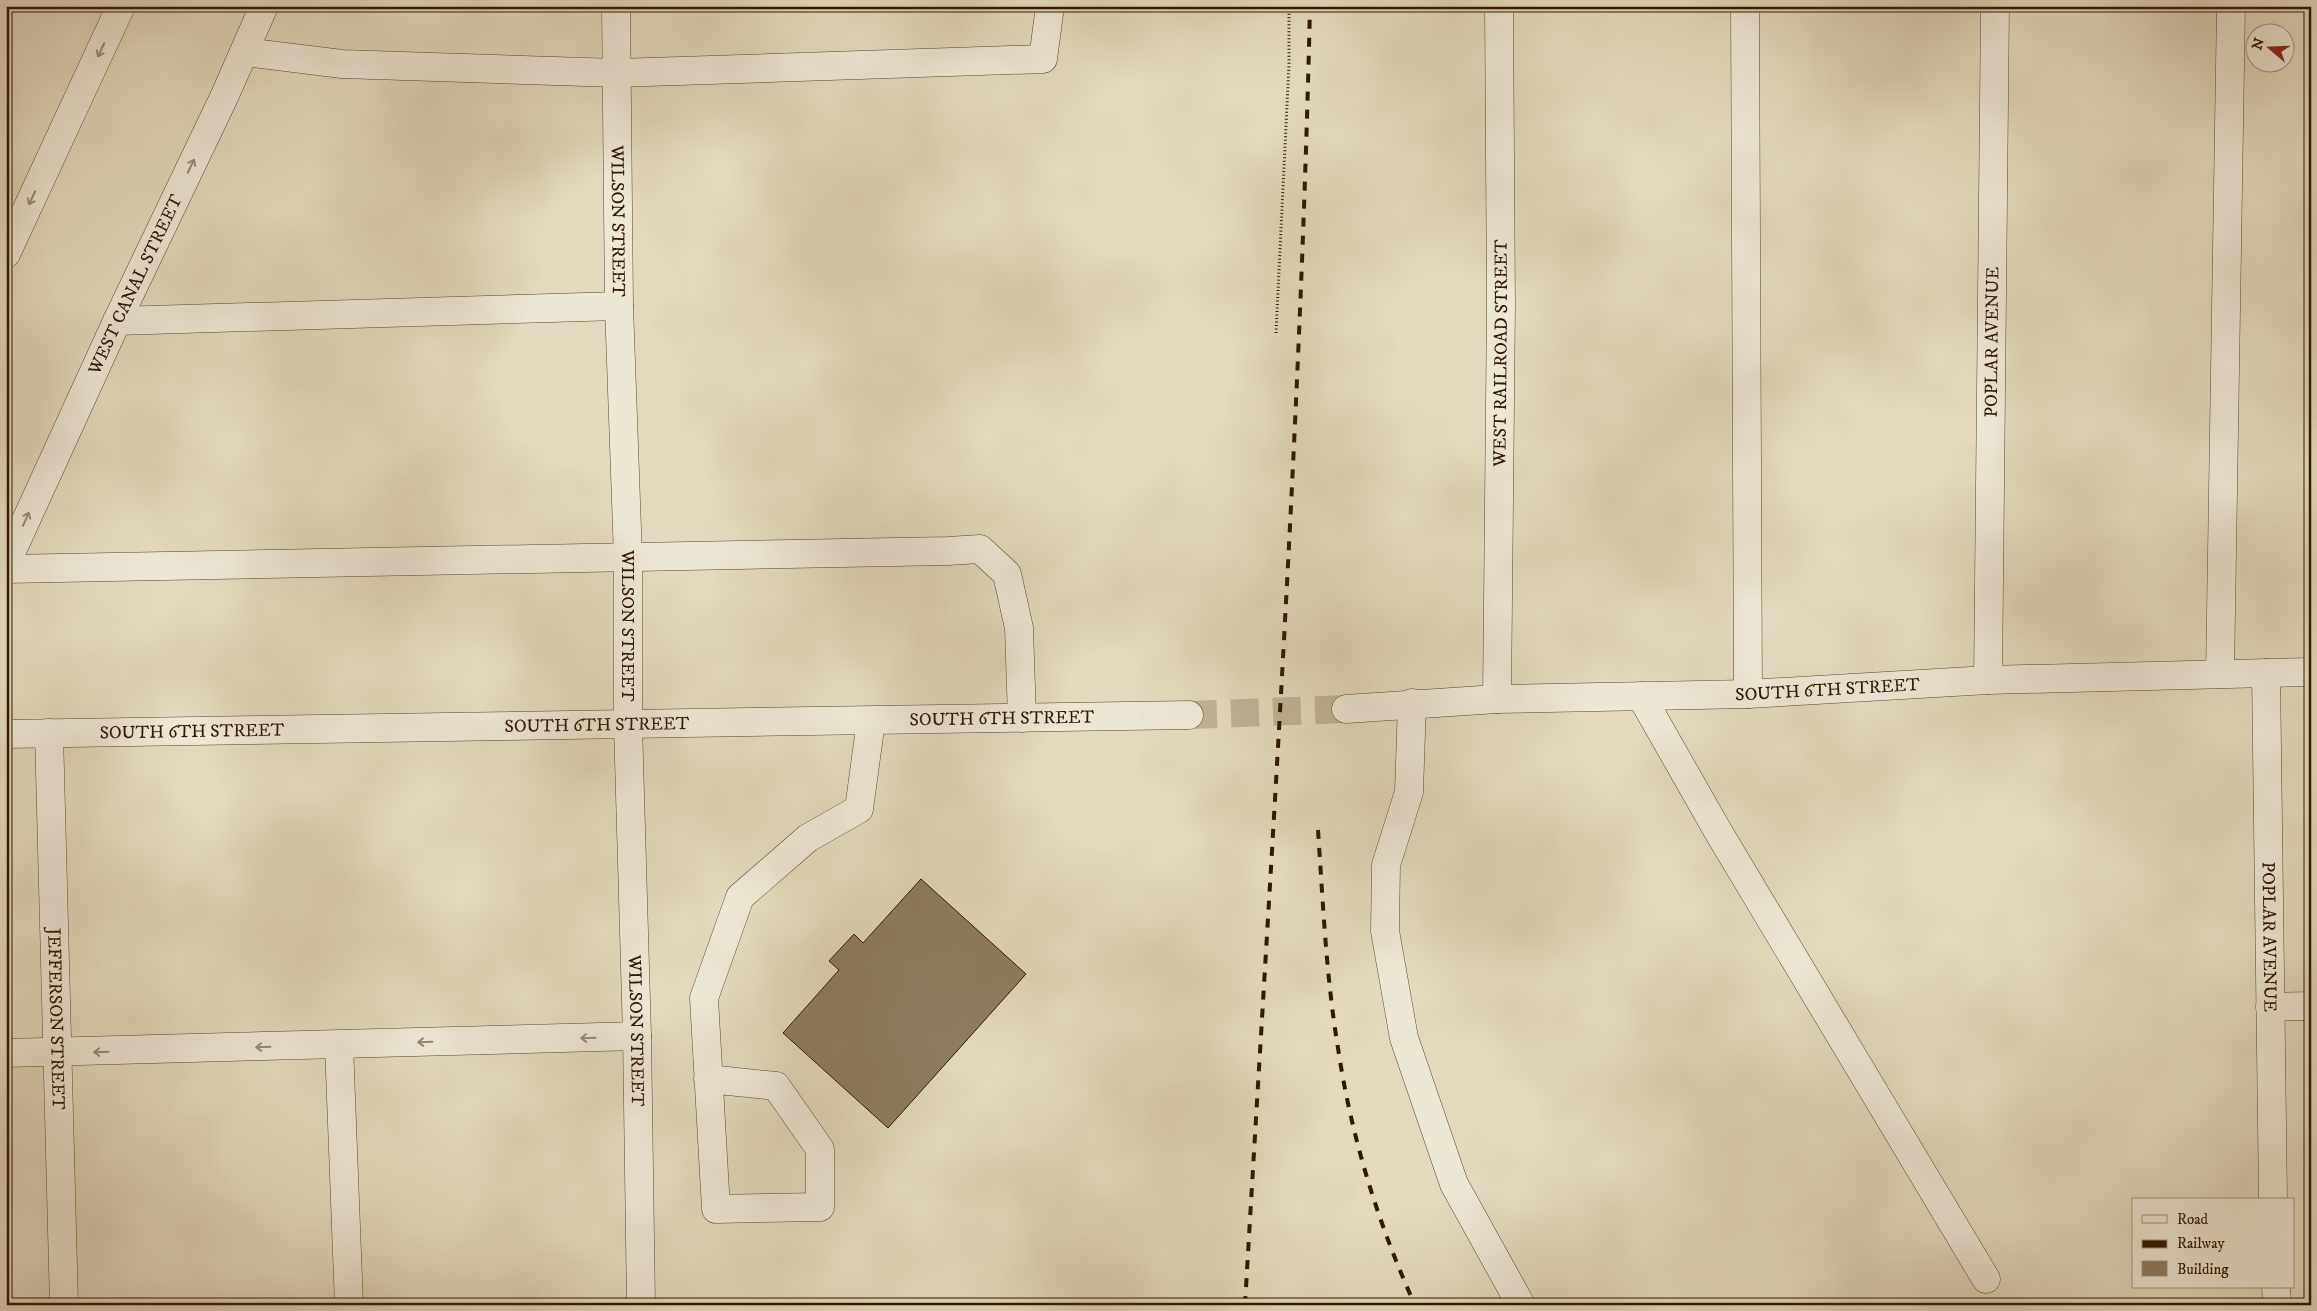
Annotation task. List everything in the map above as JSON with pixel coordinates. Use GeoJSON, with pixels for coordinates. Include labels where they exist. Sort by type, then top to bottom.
{"type":"FeatureCollection","features":[{"type":"Feature","properties":{"kind":"street"},"geometry":{"type":"LineString","coordinates":[[7,249],[121,6]]}},
{"type":"Feature","properties":{"kind":"street","name":"WEST CANAL STREET"},"geometry":{"type":"LineString","coordinates":[[6,564],[116,321],[264,6]]}},
{"type":"Feature","properties":{"kind":"street","name":"WILSON STREET"},"geometry":{"type":"LineString","coordinates":[[616,6],[619,306],[628,557],[628,725],[637,1036],[641,1305]]}},
{"type":"Feature","properties":{"kind":"street"},"geometry":{"type":"LineString","coordinates":[[244,52],[342,64],[617,73],[1043,59],[1050,6]]}},
{"type":"Feature","properties":{"kind":"street","name":"WEST RAILROAD STREET"},"geometry":{"type":"LineString","coordinates":[[1497,699],[1501,305],[1499,6]]}},
{"type":"Feature","properties":{"kind":"street"},"geometry":{"type":"LineString","coordinates":[[1745,6],[1748,694]]}},
{"type":"Feature","properties":{"kind":"street","name":"POPLAR AVENUE"},"geometry":{"type":"LineString","coordinates":[[1988,680],[1995,6]]}},
{"type":"Feature","properties":{"kind":"street"},"geometry":{"type":"LineString","coordinates":[[2220,674],[2231,6]]}},
{"type":"Feature","properties":{"kind":"street"},"geometry":{"type":"LineString","coordinates":[[116,321],[619,306]]}},
{"type":"Feature","properties":{"kind":"street"},"geometry":{"type":"LineString","coordinates":[[6,569],[980,549],[1007,574],[1019,628],[1022,718]]}},
{"type":"Feature","properties":{"kind":"street","name":"SOUTH 6TH STREET"},"geometry":{"type":"LineString","coordinates":[[1346,709],[1412,703],[1497,699],[1748,694],[1988,680],[2311,672]]}},
{"type":"Feature","properties":{"kind":"street","name":"POPLAR AVENUE"},"geometry":{"type":"LineString","coordinates":[[2266,673],[2274,1198]]}},
{"type":"Feature","properties":{"kind":"street"},"geometry":{"type":"LineString","coordinates":[[1641,696],[1719,833],[1986,1279]]}},
{"type":"Feature","properties":{"kind":"street"},"geometry":{"type":"LineString","coordinates":[[1412,703],[1409,792],[1386,865],[1385,931],[1404,1038],[1454,1184],[1521,1305]]}},
{"type":"Feature","properties":{"kind":"street","name":"SOUTH 6TH STREET"},"geometry":{"type":"LineString","coordinates":[[6,734],[1189,715]]}},
{"type":"Feature","properties":{"kind":"street"},"geometry":{"type":"LineString","coordinates":[[708,1079],[776,1086],[820,1149],[820,1207],[716,1209],[708,1079],[704,998],[740,897],[808,838],[859,809],[871,721]]}},
{"type":"Feature","properties":{"kind":"street","name":"JEFFERSON STREET"},"geometry":{"type":"LineString","coordinates":[[49,733],[64,1305]]}},
{"type":"Feature","properties":{"kind":"street"},"geometry":{"type":"LineString","coordinates":[[2270,1007],[2311,1006]]}},
{"type":"Feature","properties":{"kind":"street"},"geometry":{"type":"LineString","coordinates":[[6,1054],[637,1036]]}},
{"type":"Feature","properties":{"kind":"street"},"geometry":{"type":"LineString","coordinates":[[339,1045],[350,1305]]}},
{"type":"Feature","properties":{"kind":"street"},"geometry":{"type":"LineString","coordinates":[[2276,1288],[2277,1305]]}},
{"type":"Feature","properties":{"kind":"path"},"geometry":{"type":"LineString","coordinates":[[1276,333],[1289,64],[1289,6]]}},
{"type":"Feature","properties":{"kind":"building"},"geometry":{"type":"Polygon","coordinates":[[[921,879],[1026,974],[888,1128],[783,1033],[839,970],[829,961],[854,934],[863,943],[921,879]]]}},
{"type":"Feature","properties":{"kind":"tunnel"},"geometry":{"type":"LineString","coordinates":[[1189,715],[1346,709]]}},
{"type":"Feature","properties":{"kind":"railway"},"geometry":{"type":"LineString","coordinates":[[1245,1305],[1292,493],[1310,6]]}},
{"type":"Feature","properties":{"kind":"railway"},"geometry":{"type":"LineString","coordinates":[[1318,830],[1323,912],[1334,1021],[1350,1114],[1378,1211],[1415,1305]]}}]}
